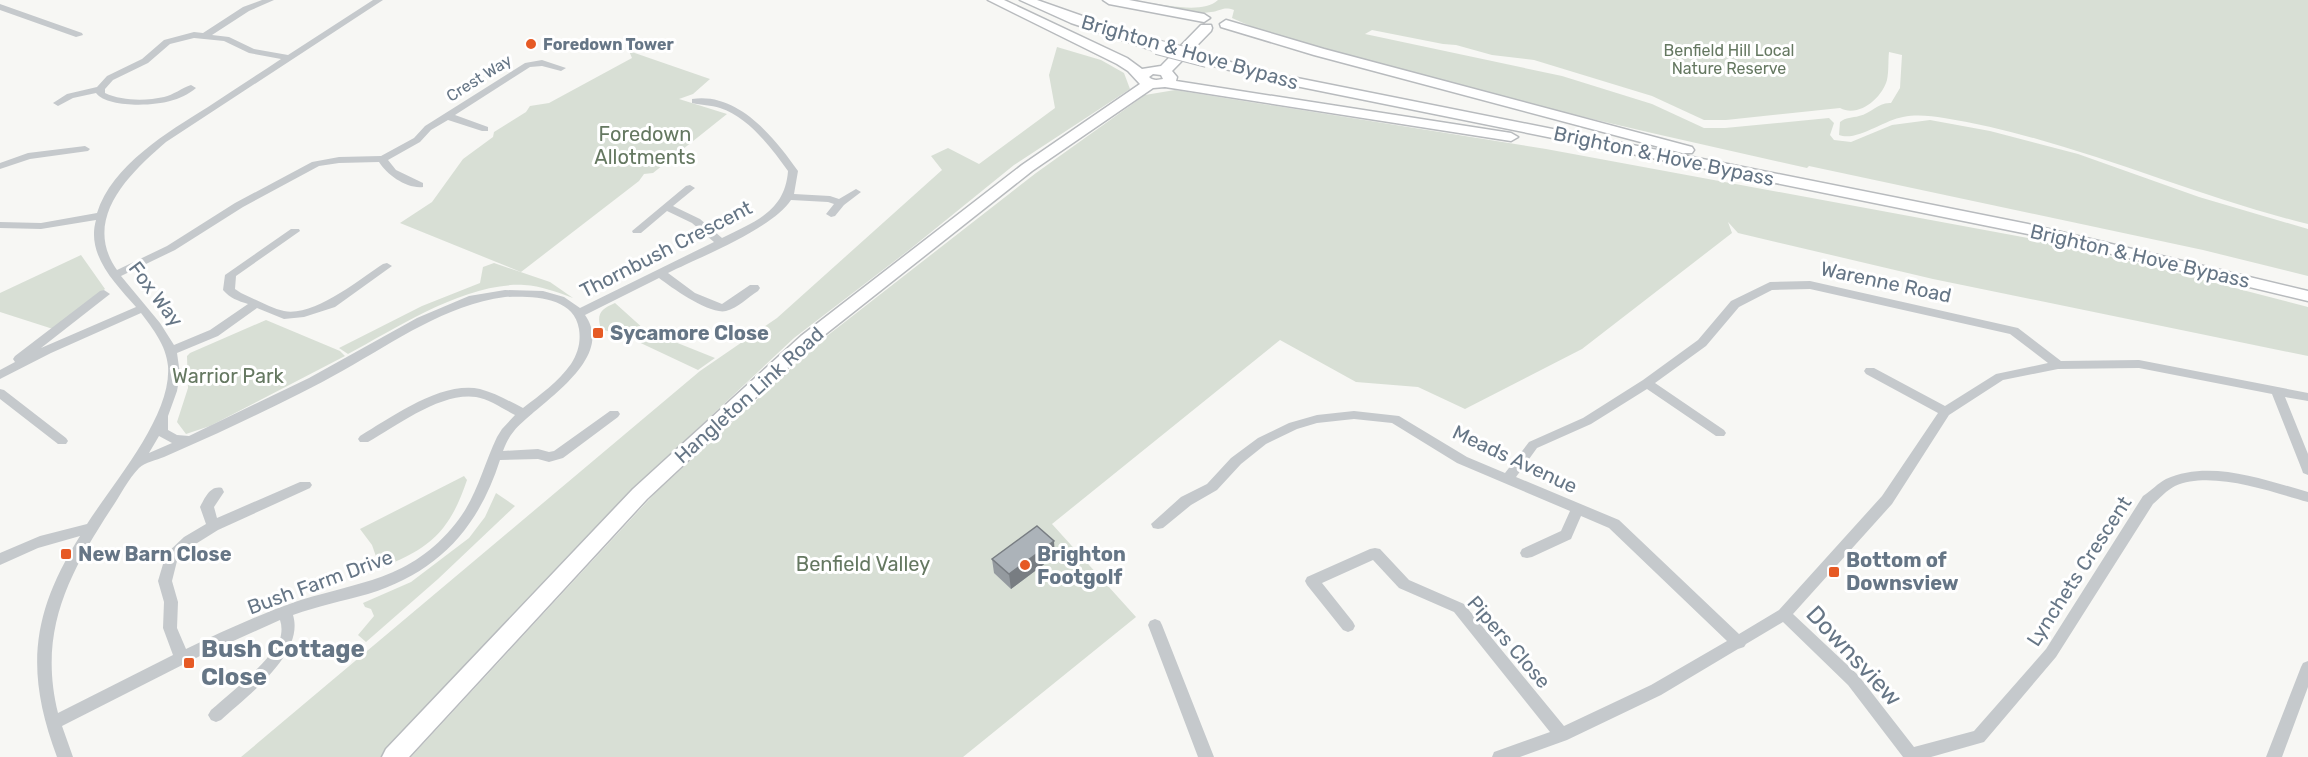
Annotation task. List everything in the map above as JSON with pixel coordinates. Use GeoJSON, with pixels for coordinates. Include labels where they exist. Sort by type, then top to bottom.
{"type":"FeatureCollection","features":[{"type":"Feature","properties":{"kind":"highway"},"geometry":{"type":"LineString","coordinates":[[994,0],[1155,79],[1774,179]]}},
{"type":"Feature","properties":{"kind":"highway","name":"Brighton & Hove Bypass"},"geometry":{"type":"LineString","coordinates":[[1026,0],[1076,20],[1211,56],[1276,78],[2028,229],[2308,296]]}},
{"type":"Feature","properties":{"kind":"highway","name":"Brighton & Hove Bypass"},"geometry":{"type":"LineString","coordinates":[[1051,0],[1162,43]]}},
{"type":"Feature","properties":{"kind":"highway"},"geometry":{"type":"LineString","coordinates":[[1109,0],[1205,23],[1218,17],[1226,24],[1319,52],[1704,154]]}},
{"type":"Feature","properties":{"kind":"highway","name":"Hangleton Link Road"},"geometry":{"type":"LineString","coordinates":[[393,757],[640,494],[807,340],[1027,168],[1155,79],[1205,23]]}},
{"type":"Feature","properties":{"kind":"highway","name":"Brighton & Hove Bypass"},"geometry":{"type":"LineString","coordinates":[[1211,56],[2025,219],[2308,285]]}},
{"type":"Feature","properties":{"kind":"street"},"geometry":{"type":"LineString","coordinates":[[206,35],[246,9],[270,0]]}},
{"type":"Feature","properties":{"kind":"street","name":"Fox Way"},"geometry":{"type":"LineString","coordinates":[[65,757],[53,723],[44,686],[43,666],[51,612],[68,570],[136,463],[162,416],[174,374],[171,351],[163,334],[115,275],[100,248],[97,233],[101,216],[120,182],[141,158],[188,122],[379,0]]}},
{"type":"Feature","properties":{"kind":"street"},"geometry":{"type":"LineString","coordinates":[[0,7],[79,35]]}},
{"type":"Feature","properties":{"kind":"street"},"geometry":{"type":"LineString","coordinates":[[58,103],[70,96],[100,89],[110,78],[145,61],[167,42],[194,34],[226,39],[252,51],[288,58]]}},
{"type":"Feature","properties":{"kind":"street","name":"Crest Way"},"geometry":{"type":"LineString","coordinates":[[115,275],[171,248],[239,205],[316,164],[339,160],[382,159],[417,140],[428,128],[528,65],[542,63],[561,68]]}},
{"type":"Feature","properties":{"kind":"street"},"geometry":{"type":"LineString","coordinates":[[100,89],[101,94],[115,101],[169,103],[191,88]]}},
{"type":"Feature","properties":{"kind":"street"},"geometry":{"type":"LineString","coordinates":[[695,101],[724,106],[736,113],[771,144],[793,171],[790,197],[830,199],[840,203]]}},
{"type":"Feature","properties":{"kind":"street","name":"Crest Way"},"geometry":{"type":"LineString","coordinates":[[447,116],[485,129]]}},
{"type":"Feature","properties":{"kind":"street"},"geometry":{"type":"LineString","coordinates":[[0,166],[28,156],[85,149]]}},
{"type":"Feature","properties":{"kind":"street"},"geometry":{"type":"LineString","coordinates":[[382,159],[389,170],[419,185]]}},
{"type":"Feature","properties":{"kind":"street"},"geometry":{"type":"LineString","coordinates":[[637,231],[690,188]]}},
{"type":"Feature","properties":{"kind":"street"},"geometry":{"type":"LineString","coordinates":[[831,214],[840,203],[856,192]]}},
{"type":"Feature","properties":{"kind":"street","name":"Thornbush Crescent"},"geometry":{"type":"LineString","coordinates":[[580,313],[722,243],[775,213],[790,197]]}},
{"type":"Feature","properties":{"kind":"street"},"geometry":{"type":"LineString","coordinates":[[666,207],[696,221],[722,243]]}},
{"type":"Feature","properties":{"kind":"street"},"geometry":{"type":"LineString","coordinates":[[0,236],[6,226],[41,226],[101,216]]}},
{"type":"Feature","properties":{"kind":"street"},"geometry":{"type":"LineString","coordinates":[[295,231],[231,275],[229,290],[284,315],[316,311],[337,300],[387,266]]}},
{"type":"Feature","properties":{"kind":"street"},"geometry":{"type":"LineString","coordinates":[[660,273],[691,296],[723,308],[754,288]]}},
{"type":"Feature","properties":{"kind":"street","name":"Warenne Road"},"geometry":{"type":"LineString","coordinates":[[1508,479],[1533,445],[1587,421],[1647,383],[1702,344],[1735,304],[1770,286],[1810,285],[2014,331],[2058,365]]}},
{"type":"Feature","properties":{"kind":"street"},"geometry":{"type":"LineString","coordinates":[[136,463],[221,428],[421,322],[472,299],[497,293],[540,294],[556,298],[580,313]]}},
{"type":"Feature","properties":{"kind":"street"},"geometry":{"type":"LineString","coordinates":[[16,365],[19,358],[104,294]]}},
{"type":"Feature","properties":{"kind":"street"},"geometry":{"type":"LineString","coordinates":[[171,351],[214,333],[256,304]]}},
{"type":"Feature","properties":{"kind":"street"},"geometry":{"type":"LineString","coordinates":[[0,375],[16,365],[143,308]]}},
{"type":"Feature","properties":{"kind":"street"},"geometry":{"type":"LineString","coordinates":[[716,319],[722,313],[723,308]]}},
{"type":"Feature","properties":{"kind":"street","name":"Bush Farm Drive"},"geometry":{"type":"LineString","coordinates":[[53,723],[182,657],[285,612],[381,584],[415,567],[447,544],[467,521],[488,478],[494,456],[507,432],[524,414],[575,370],[584,350],[586,335],[585,324],[580,313]]}},
{"type":"Feature","properties":{"kind":"street"},"geometry":{"type":"LineString","coordinates":[[52,332],[71,330],[83,334]]}},
{"type":"Feature","properties":{"kind":"street"},"geometry":{"type":"LineString","coordinates":[[1500,757],[1562,735],[1656,690],[1739,643],[1784,614],[1887,500],[1945,412],[2000,377],[2058,365],[2139,364],[2308,397]]}},
{"type":"Feature","properties":{"kind":"street"},"geometry":{"type":"LineString","coordinates":[[1870,371],[1945,412]]}},
{"type":"Feature","properties":{"kind":"street"},"geometry":{"type":"LineString","coordinates":[[1647,383],[1720,433]]}},
{"type":"Feature","properties":{"kind":"street"},"geometry":{"type":"LineString","coordinates":[[2276,390],[2308,470]]}},
{"type":"Feature","properties":{"kind":"street"},"geometry":{"type":"LineString","coordinates":[[364,439],[424,405],[450,395],[466,392],[480,394],[524,414]]}},
{"type":"Feature","properties":{"kind":"street"},"geometry":{"type":"LineString","coordinates":[[0,393],[62,441]]}},
{"type":"Feature","properties":{"kind":"street"},"geometry":{"type":"LineString","coordinates":[[494,456],[538,454],[549,458],[558,455],[614,414]]}},
{"type":"Feature","properties":{"kind":"street","name":"Meads Avenue"},"geometry":{"type":"LineString","coordinates":[[1158,524],[1186,501],[1212,486],[1236,461],[1262,441],[1293,426],[1317,419],[1354,415],[1395,419],[1462,460],[1614,524],[1739,643]]}},
{"type":"Feature","properties":{"kind":"street"},"geometry":{"type":"LineString","coordinates":[[162,416],[162,431],[168,436],[181,441],[194,440]]}},
{"type":"Feature","properties":{"kind":"street","name":"Lynchets Crescent"},"geometry":{"type":"LineString","coordinates":[[1912,756],[1979,737],[2051,653],[2148,500],[2170,484],[2194,479],[2238,478],[2308,497]]}},
{"type":"Feature","properties":{"kind":"street"},"geometry":{"type":"LineString","coordinates":[[182,657],[170,628],[171,602],[165,581],[171,558],[189,541],[213,526],[305,485]]}},
{"type":"Feature","properties":{"kind":"street"},"geometry":{"type":"LineString","coordinates":[[213,526],[207,507],[217,492]]}},
{"type":"Feature","properties":{"kind":"street"},"geometry":{"type":"LineString","coordinates":[[1527,553],[1566,535],[1577,509]]}},
{"type":"Feature","properties":{"kind":"street"},"geometry":{"type":"LineString","coordinates":[[0,560],[40,541],[92,529]]}},
{"type":"Feature","properties":{"kind":"street","name":"Pipers Close"},"geometry":{"type":"LineString","coordinates":[[1348,626],[1312,582],[1375,553],[1404,584],[1459,608],[1562,735]]}},
{"type":"Feature","properties":{"kind":"street"},"geometry":{"type":"LineString","coordinates":[[216,715],[264,670],[282,648],[290,632],[285,612]]}},
{"type":"Feature","properties":{"kind":"street","name":"Downsview"},"geometry":{"type":"LineString","coordinates":[[1784,614],[1853,681],[1912,756]]}},
{"type":"Feature","properties":{"kind":"street"},"geometry":{"type":"LineString","coordinates":[[1155,625],[1206,757]]}},
{"type":"Feature","properties":{"kind":"street"},"geometry":{"type":"LineString","coordinates":[[2274,757],[2308,667]]}},
{"type":"Feature","properties":{"kind":"green space","name":"Benfield Hill Local Nature Reserve"},"geometry":{"type":"Polygon","coordinates":[[[1218,0],[2308,0],[2308,224],[2217,198],[2082,152],[1990,127],[1944,118],[1908,116],[1853,136],[1839,135],[1842,120],[1864,115],[1882,104],[1891,103],[1900,88],[1902,55],[1889,52],[1888,77],[1884,87],[1875,99],[1862,108],[1704,120],[1652,96],[1534,60],[1492,55],[1456,45],[1372,30],[1365,34],[1562,76],[1652,104],[1704,128],[1829,118],[1834,123],[1830,135],[1834,140],[1851,142],[1892,125],[1930,120],[1990,131],[2078,154],[2199,197],[2308,229],[2308,276],[2203,250],[1809,166],[1807,168],[1515,101],[1299,44],[1232,18],[1234,10],[1230,9],[1195,13],[1147,6],[1150,3],[1195,8],[1204,7],[1218,0]]]}},
{"type":"Feature","properties":{"kind":"green space"},"geometry":{"type":"Polygon","coordinates":[[[1057,47],[1101,60],[1124,73],[1130,89],[1014,165],[909,250],[794,338],[643,480],[387,757],[241,757],[700,371],[777,318],[942,170],[931,156],[948,148],[979,164],[1055,108],[1049,75],[1057,47]]]}},
{"type":"Feature","properties":{"kind":"green space","name":"Foredown Allotments"},"geometry":{"type":"Polygon","coordinates":[[[629,51],[710,79],[693,94],[679,99],[727,114],[653,173],[644,174],[639,181],[521,272],[400,223],[432,202],[463,159],[493,137],[494,132],[526,112],[530,106],[549,103],[632,58],[629,51]]]}},
{"type":"Feature","properties":{"kind":"green space","name":"Benfield Valley"},"geometry":{"type":"Polygon","coordinates":[[[1175,90],[1546,149],[2028,238],[2138,263],[2308,307],[2308,356],[1933,279],[1738,233],[1728,222],[1732,233],[1582,349],[1465,409],[1418,387],[1356,382],[1280,340],[1052,524],[1136,617],[963,757],[411,757],[656,492],[823,339],[1036,173],[1145,95],[1175,90]]]}},
{"type":"Feature","properties":{"kind":"green space"},"geometry":{"type":"Polygon","coordinates":[[[81,255],[105,289],[53,329],[0,312],[0,293],[81,255]]]}},
{"type":"Feature","properties":{"kind":"green space"},"geometry":{"type":"Polygon","coordinates":[[[494,263],[550,282],[573,298],[543,288],[524,285],[502,286],[456,298],[433,308],[348,354],[339,348],[422,306],[480,283],[483,267],[494,263]]]}},
{"type":"Feature","properties":{"kind":"green space"},"geometry":{"type":"Polygon","coordinates":[[[615,303],[645,330],[715,358],[698,370],[630,338],[601,329],[599,319],[601,313],[606,307],[615,303]]]}},
{"type":"Feature","properties":{"kind":"green space","name":"Warrior Park"},"geometry":{"type":"Polygon","coordinates":[[[266,320],[340,351],[345,356],[210,426],[186,434],[177,422],[188,388],[187,356],[266,320]]]}},
{"type":"Feature","properties":{"kind":"green space"},"geometry":{"type":"Polygon","coordinates":[[[464,476],[467,480],[453,513],[436,536],[412,553],[380,568],[372,545],[360,529],[464,476]]]}},
{"type":"Feature","properties":{"kind":"green space"},"geometry":{"type":"Polygon","coordinates":[[[496,493],[515,506],[438,579],[366,642],[358,635],[374,616],[371,609],[365,607],[363,603],[411,582],[469,538],[485,517],[496,493]]]}},
{"type":"Feature","properties":{"kind":"building"},"geometry":{"type":"Polygon","coordinates":[[[1037,526],[1054,541],[1009,574],[992,559],[1037,526]]]}},
{"type":"Feature","properties":{"kind":"place","name":"Foredown Tower"},"geometry":{"type":"Point","coordinates":[531,44]}},
{"type":"Feature","properties":{"kind":"place","name":"Sycamore Close"},"geometry":{"type":"Point","coordinates":[598,333]}},
{"type":"Feature","properties":{"kind":"place","name":"New Barn Close"},"geometry":{"type":"Point","coordinates":[66,554]}},
{"type":"Feature","properties":{"kind":"place","name":"Brighton Footgolf"},"geometry":{"type":"Point","coordinates":[1025,565]}},
{"type":"Feature","properties":{"kind":"place","name":"Bottom of Downsview"},"geometry":{"type":"Point","coordinates":[1834,572]}},
{"type":"Feature","properties":{"kind":"place","name":"Bush Cottage Close"},"geometry":{"type":"Point","coordinates":[189,663]}}]}
